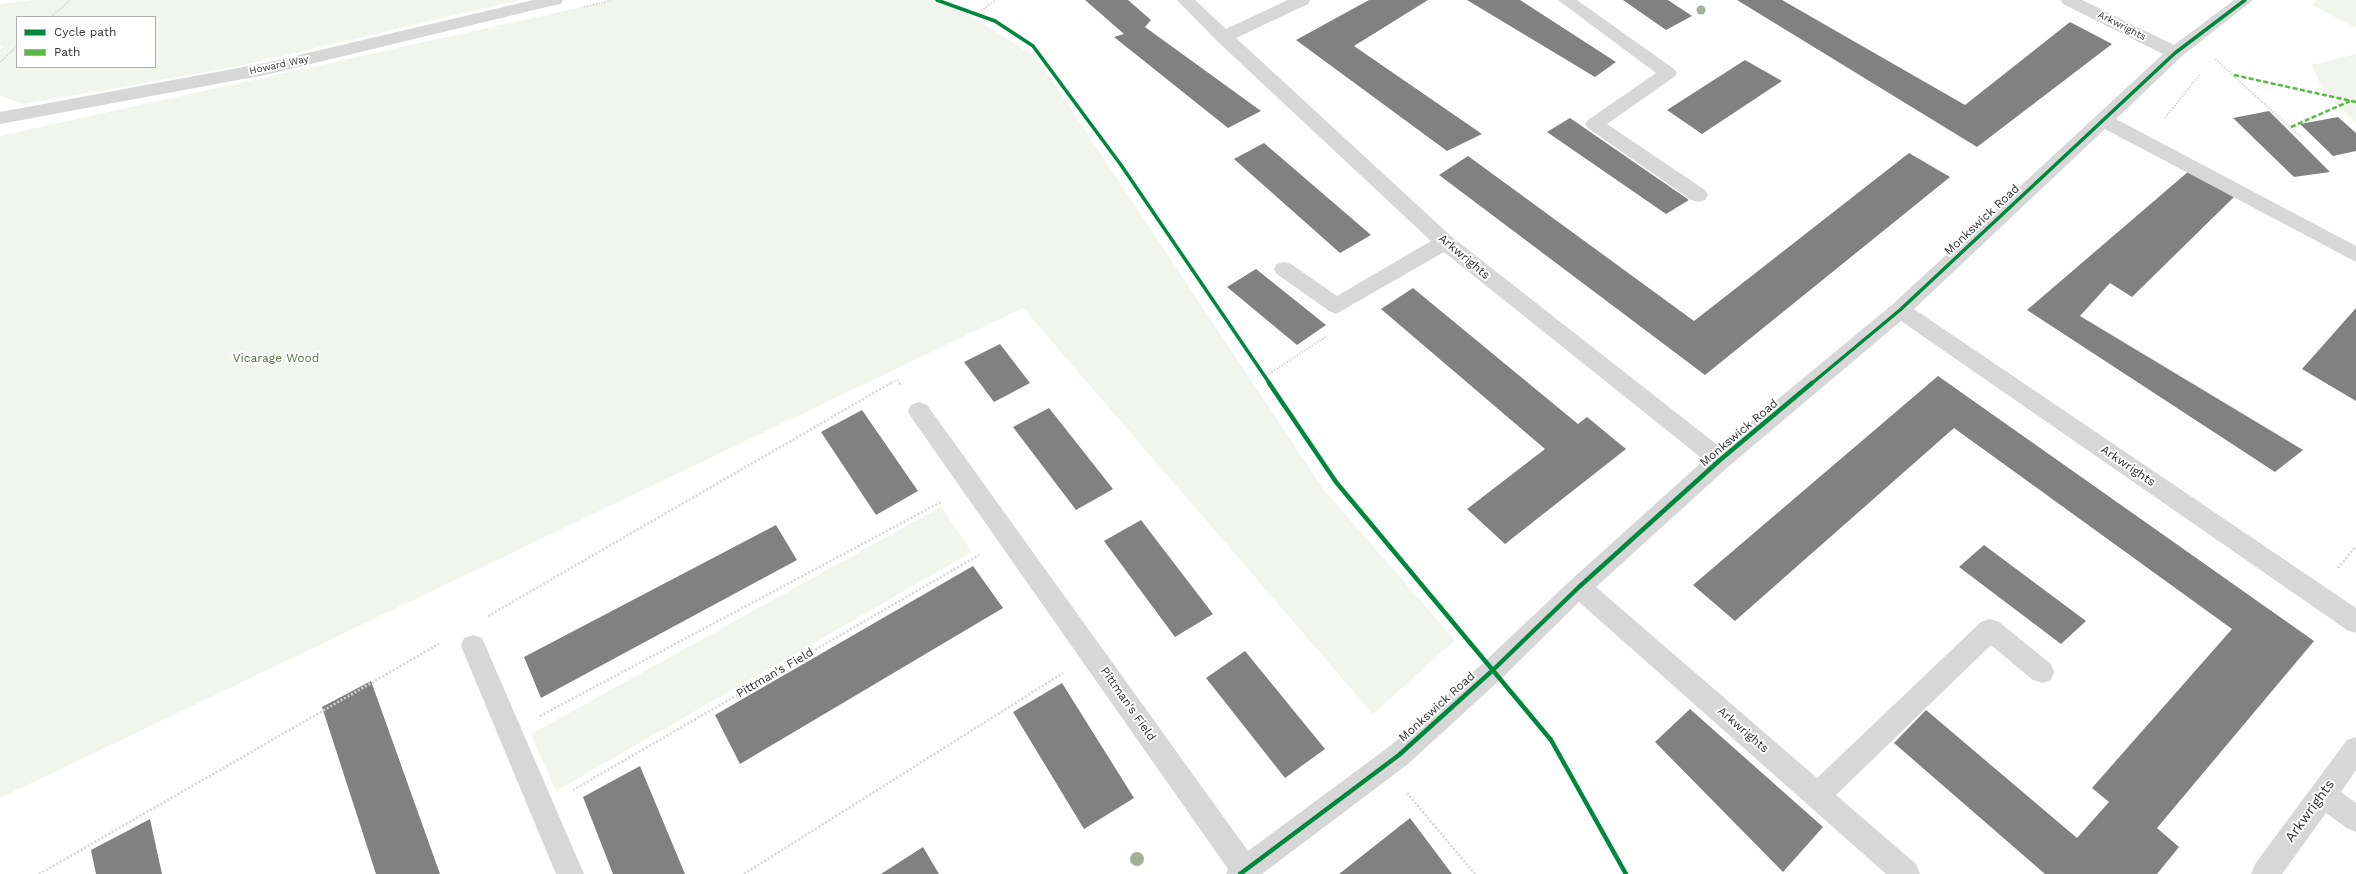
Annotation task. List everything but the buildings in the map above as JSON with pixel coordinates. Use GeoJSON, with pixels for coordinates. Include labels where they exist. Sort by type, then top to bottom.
{"type":"FeatureCollection","features":[{"type":"Feature","properties":{"kind":"street","name":"Howard Way"},"geometry":{"type":"LineString","coordinates":[[0,118],[265,68],[555,0]]}},
{"type":"Feature","properties":{"kind":"street","name":"Arkwrights"},"geometry":{"type":"LineString","coordinates":[[1184,0],[1445,242],[1720,460]]}},
{"type":"Feature","properties":{"kind":"street"},"geometry":{"type":"LineString","coordinates":[[1223,36],[1302,0]]}},
{"type":"Feature","properties":{"kind":"street"},"geometry":{"type":"LineString","coordinates":[[1566,0],[1668,73],[1594,124],[1698,195]]}},
{"type":"Feature","properties":{"kind":"street","name":"Arkwrights"},"geometry":{"type":"LineString","coordinates":[[2069,0],[2175,53]]}},
{"type":"Feature","properties":{"kind":"street","name":"Monkswick Road"},"geometry":{"type":"LineString","coordinates":[[1243,872],[1384,766],[1494,670],[1579,587],[1720,460],[1900,310],[2175,53],[2245,0]]}},
{"type":"Feature","properties":{"kind":"street"},"geometry":{"type":"LineString","coordinates":[[2103,120],[2356,255]]}},
{"type":"Feature","properties":{"kind":"street"},"geometry":{"type":"LineString","coordinates":[[1284,269],[1336,306],[1445,242]]}},
{"type":"Feature","properties":{"kind":"street","name":"Arkwrights"},"geometry":{"type":"LineString","coordinates":[[1900,310],[2356,622]]}},
{"type":"Feature","properties":{"kind":"street","name":"Pittman's Field"},"geometry":{"type":"LineString","coordinates":[[919,411],[1092,655],[1243,872]]}},
{"type":"Feature","properties":{"kind":"street","name":"Arkwrights"},"geometry":{"type":"LineString","coordinates":[[1579,587],[1906,874]]}},
{"type":"Feature","properties":{"kind":"street"},"geometry":{"type":"LineString","coordinates":[[1818,796],[1990,630],[2042,672]]}},
{"type":"Feature","properties":{"kind":"street"},"geometry":{"type":"LineString","coordinates":[[473,646],[570,874]]}},
{"type":"Feature","properties":{"kind":"street","name":"Arkwrights"},"geometry":{"type":"LineString","coordinates":[[2265,874],[2356,749]]}},
{"type":"Feature","properties":{"kind":"street"},"geometry":{"type":"LineString","coordinates":[[2323,795],[2356,819]]}},
{"type":"Feature","properties":{"kind":"path"},"geometry":{"type":"LineString","coordinates":[[52,16],[70,0]]}},
{"type":"Feature","properties":{"kind":"path"},"geometry":{"type":"LineString","coordinates":[[976,14],[996,0]]}},
{"type":"Feature","properties":{"kind":"path"},"geometry":{"type":"LineString","coordinates":[[970,12],[982,17]]}},
{"type":"Feature","properties":{"kind":"path"},"geometry":{"type":"LineString","coordinates":[[0,62],[16,48]]}},
{"type":"Feature","properties":{"kind":"path"},"geometry":{"type":"LineString","coordinates":[[2213,57],[2302,138]]}},
{"type":"Feature","properties":{"kind":"path"},"geometry":{"type":"LineString","coordinates":[[2146,143],[2204,70]]}},
{"type":"Feature","properties":{"kind":"path"},"geometry":{"type":"LineString","coordinates":[[1259,371],[1268,384]]}},
{"type":"Feature","properties":{"kind":"path"},"geometry":{"type":"LineString","coordinates":[[510,733],[972,486]]}},
{"type":"Feature","properties":{"kind":"path"},"geometry":{"type":"LineString","coordinates":[[744,874],[1092,655]]}},
{"type":"Feature","properties":{"kind":"path"},"geometry":{"type":"LineString","coordinates":[[1384,766],[1475,874]]}},
{"type":"Feature","properties":{"kind":"green space"},"geometry":{"type":"Polygon","coordinates":[[[33,0],[519,0],[239,66],[25,104],[0,96],[0,50],[3,47],[0,45],[0,4],[33,0]]]}},
{"type":"Feature","properties":{"kind":"green space","name":"Vicarage Wood"},"geometry":{"type":"Polygon","coordinates":[[[614,0],[945,0],[1037,58],[1323,489],[1455,640],[1373,714],[1023,308],[0,798],[0,136],[614,0]]]}},
{"type":"Feature","properties":{"kind":"green space"},"geometry":{"type":"Polygon","coordinates":[[[2317,0],[2356,0],[2356,28],[2312,5],[2317,0]]]}},
{"type":"Feature","properties":{"kind":"green space"},"geometry":{"type":"Polygon","coordinates":[[[2356,54],[2356,123],[2324,93],[2312,65],[2356,54]]]}},
{"type":"Feature","properties":{"kind":"green space"},"geometry":{"type":"Polygon","coordinates":[[[941,507],[972,552],[556,791],[531,734],[941,507]]]}},
{"type":"Feature","properties":{"kind":"marked path"},"geometry":{"type":"LineString","coordinates":[[2234,75],[2356,102]]}},
{"type":"Feature","properties":{"kind":"marked path"},"geometry":{"type":"LineString","coordinates":[[2291,127],[2350,101]]}},
{"type":"Feature","properties":{"kind":"cycle path"},"geometry":{"type":"LineString","coordinates":[[937,0],[995,21],[1033,46],[1121,165],[1336,482],[1551,740],[1626,874]]}},
{"type":"Feature","properties":{"kind":"cycle path"},"geometry":{"type":"LineString","coordinates":[[1240,874],[1399,755],[1493,670],[1579,587],[1720,460],[1900,310],[2175,53],[2245,0]]}}]}
